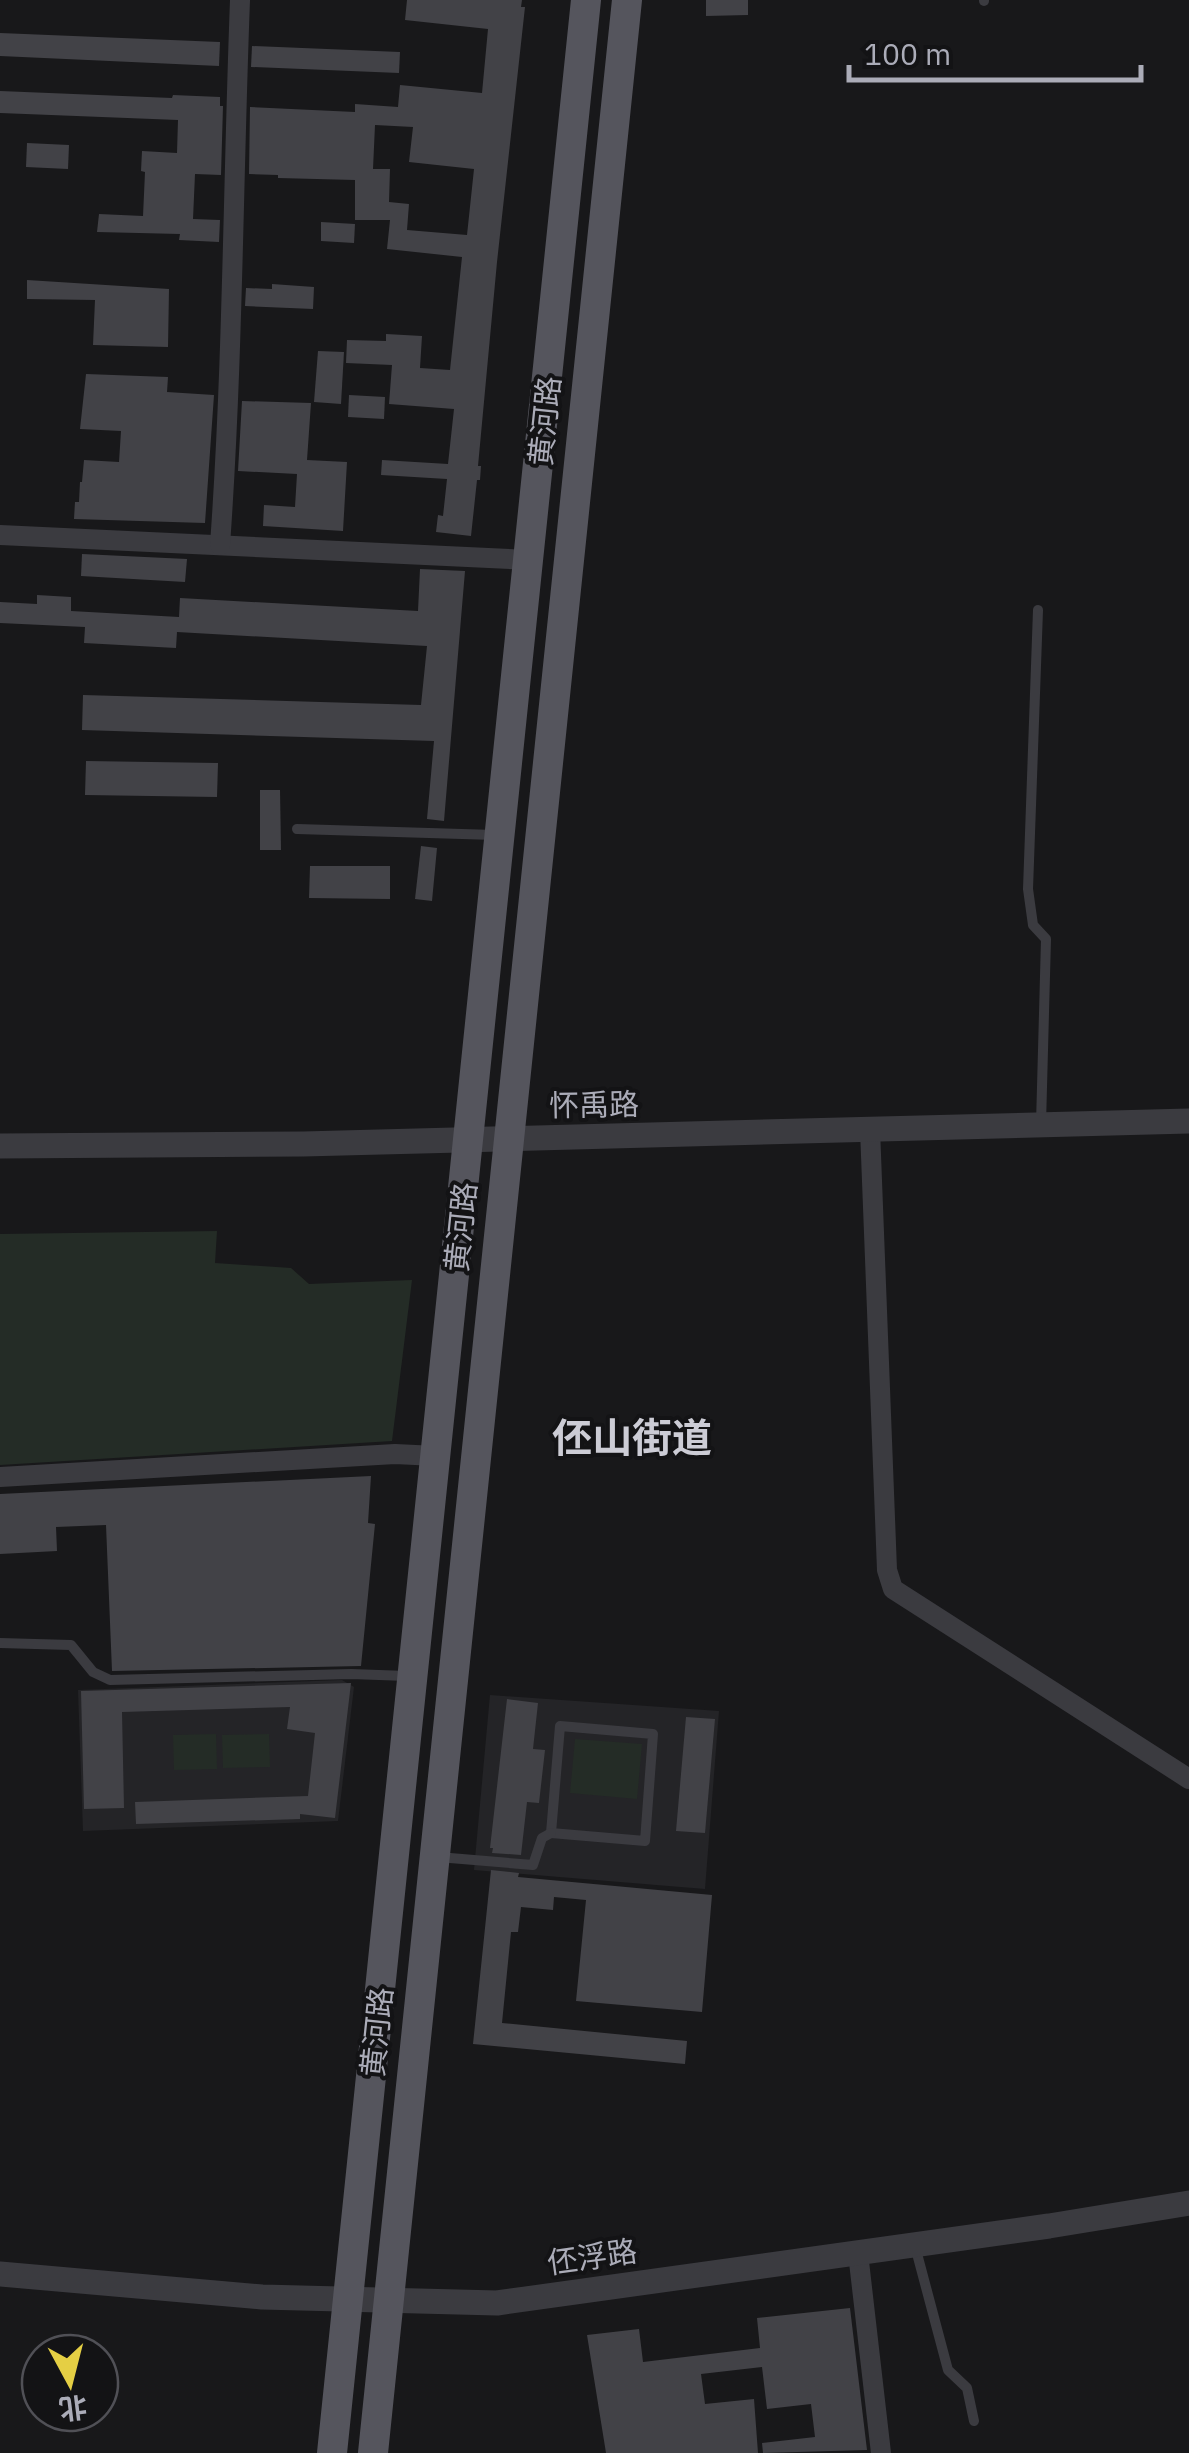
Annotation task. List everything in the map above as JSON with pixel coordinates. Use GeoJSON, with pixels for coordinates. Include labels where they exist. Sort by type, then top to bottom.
{"type":"FeatureCollection","features":[{"type":"Feature","properties":{"kind":"main road","name":"黄河路"},"geometry":{"type":"LineString","coordinates":[[332,2453],[586,0]]}},
{"type":"Feature","properties":{"kind":"main road","name":"黄河路"},"geometry":{"type":"LineString","coordinates":[[374,2453],[627,0]]}},
{"type":"Feature","properties":{"kind":"street"},"geometry":{"type":"LineString","coordinates":[[220,545],[230,399],[240,0]]}},
{"type":"Feature","properties":{"kind":"street"},"geometry":{"type":"LineString","coordinates":[[0,535],[530,560]]}},
{"type":"Feature","properties":{"kind":"street","name":"怀禹路"},"geometry":{"type":"LineString","coordinates":[[0,1146],[1189,1122]]}},
{"type":"Feature","properties":{"kind":"street"},"geometry":{"type":"LineString","coordinates":[[870,1129],[886,1550],[893,1588],[1189,1779]]}},
{"type":"Feature","properties":{"kind":"street"},"geometry":{"type":"LineString","coordinates":[[0,1477],[396,1454],[436,1456]]}},
{"type":"Feature","properties":{"kind":"street","name":"伾浮路"},"geometry":{"type":"LineString","coordinates":[[0,2274],[262,2296],[497,2302],[1189,2203]]}},
{"type":"Feature","properties":{"kind":"street"},"geometry":{"type":"LineString","coordinates":[[858,2252],[881,2453]]}},
{"type":"Feature","properties":{"kind":"lane"},"geometry":{"type":"LineString","coordinates":[[1038,610],[1028,889],[1033,924],[1046,939],[1040,1125]]}},
{"type":"Feature","properties":{"kind":"lane"},"geometry":{"type":"LineString","coordinates":[[297,830],[501,835]]}},
{"type":"Feature","properties":{"kind":"lane"},"geometry":{"type":"LineString","coordinates":[[0,1643],[71,1645],[93,1672],[110,1680],[413,1676]]}},
{"type":"Feature","properties":{"kind":"lane"},"geometry":{"type":"LineString","coordinates":[[435,1857],[532,1865],[542,1838],[551,1833],[644,1840],[654,1734],[560,1726],[551,1833]]}},
{"type":"Feature","properties":{"kind":"lane"},"geometry":{"type":"LineString","coordinates":[[914,2245],[948,2370],[967,2388],[974,2421]]}},
{"type":"Feature","properties":{"kind":"shaded area"},"geometry":{"type":"Polygon","coordinates":[[[217,1231],[215,1263],[291,1268],[309,1284],[412,1280],[392,1441],[0,1465],[0,1234],[217,1231]]]}},
{"type":"Feature","properties":{"kind":"shaded area"},"geometry":{"type":"Polygon","coordinates":[[[342,1680],[354,1687],[338,1821],[83,1831],[78,1690],[342,1680]]]}},
{"type":"Feature","properties":{"kind":"shaded area"},"geometry":{"type":"Polygon","coordinates":[[[490,1695],[719,1711],[705,1889],[474,1870],[490,1695]]]}},
{"type":"Feature","properties":{"kind":"shaded area"},"geometry":{"type":"Polygon","coordinates":[[[216,1734],[217,1769],[174,1770],[173,1735],[216,1734]]]}},
{"type":"Feature","properties":{"kind":"shaded area"},"geometry":{"type":"Polygon","coordinates":[[[269,1734],[270,1767],[223,1768],[222,1735],[269,1734]]]}},
{"type":"Feature","properties":{"kind":"shaded area"},"geometry":{"type":"Polygon","coordinates":[[[575,1739],[642,1744],[637,1799],[570,1793],[575,1739]]]}},
{"type":"Feature","properties":{"kind":"building"},"geometry":{"type":"Polygon","coordinates":[[[407,0],[522,0],[521,7],[525,7],[497,262],[478,466],[480,480],[471,536],[436,532],[438,515],[443,516],[447,479],[381,475],[382,460],[448,464],[454,409],[389,404],[392,365],[346,363],[347,340],[386,341],[386,334],[422,336],[420,368],[450,370],[462,257],[387,249],[390,220],[355,220],[355,180],[249,174],[250,107],[355,112],[355,104],[398,107],[400,85],[482,93],[488,29],[405,20],[407,0]],[[375,125],[373,169],[390,169],[389,202],[409,204],[407,230],[467,235],[474,169],[409,162],[413,127],[375,125]]]}},
{"type":"Feature","properties":{"kind":"building"},"geometry":{"type":"Polygon","coordinates":[[[706,0],[748,0],[748,15],[706,16],[706,0]]]}},
{"type":"Feature","properties":{"kind":"building"},"geometry":{"type":"Polygon","coordinates":[[[0,33],[220,42],[219,66],[0,56],[0,33]]]}},
{"type":"Feature","properties":{"kind":"building"},"geometry":{"type":"Polygon","coordinates":[[[252,46],[400,52],[399,73],[251,67],[252,46]]]}},
{"type":"Feature","properties":{"kind":"building"},"geometry":{"type":"Polygon","coordinates":[[[0,91],[220,97],[221,175],[195,174],[193,219],[220,220],[219,242],[179,240],[180,234],[97,232],[99,214],[143,216],[142,151],[177,153],[178,120],[0,113],[0,91]]]}},
{"type":"Feature","properties":{"kind":"building"},"geometry":{"type":"Polygon","coordinates":[[[27,143],[69,145],[68,169],[26,167],[27,143]]]}},
{"type":"Feature","properties":{"kind":"building"},"geometry":{"type":"Polygon","coordinates":[[[321,222],[355,224],[354,243],[321,241],[321,222]]]}},
{"type":"Feature","properties":{"kind":"building"},"geometry":{"type":"Polygon","coordinates":[[[27,280],[169,289],[168,347],[93,345],[95,300],[27,299],[27,280]]]}},
{"type":"Feature","properties":{"kind":"building"},"geometry":{"type":"Polygon","coordinates":[[[272,284],[314,287],[313,309],[245,306],[246,288],[272,289],[272,284]]]}},
{"type":"Feature","properties":{"kind":"building"},"geometry":{"type":"Polygon","coordinates":[[[318,351],[344,352],[341,404],[314,402],[318,351]]]}},
{"type":"Feature","properties":{"kind":"building"},"geometry":{"type":"Polygon","coordinates":[[[86,374],[168,377],[167,392],[214,395],[205,523],[74,519],[84,460],[119,462],[121,431],[80,429],[86,374]]]}},
{"type":"Feature","properties":{"kind":"building"},"geometry":{"type":"Polygon","coordinates":[[[349,395],[385,397],[384,419],[348,417],[349,395]]]}},
{"type":"Feature","properties":{"kind":"building"},"geometry":{"type":"Polygon","coordinates":[[[242,401],[311,403],[307,460],[347,462],[343,531],[263,526],[264,505],[295,507],[297,474],[238,471],[242,401]]]}},
{"type":"Feature","properties":{"kind":"building"},"geometry":{"type":"Polygon","coordinates":[[[82,554],[187,559],[185,582],[81,576],[82,554]]]}},
{"type":"Feature","properties":{"kind":"building"},"geometry":{"type":"Polygon","coordinates":[[[420,569],[465,571],[444,821],[427,819],[434,741],[82,730],[83,695],[421,705],[427,646],[177,632],[176,648],[84,643],[85,627],[0,623],[0,602],[37,604],[37,595],[71,597],[71,611],[179,617],[180,598],[418,611],[420,569]]]}},
{"type":"Feature","properties":{"kind":"building"},"geometry":{"type":"Polygon","coordinates":[[[86,761],[218,763],[217,797],[85,795],[86,761]]]}},
{"type":"Feature","properties":{"kind":"building"},"geometry":{"type":"Polygon","coordinates":[[[260,790],[280,790],[281,850],[260,850],[260,790]]]}},
{"type":"Feature","properties":{"kind":"building"},"geometry":{"type":"Polygon","coordinates":[[[421,846],[437,848],[432,901],[415,899],[421,846]]]}},
{"type":"Feature","properties":{"kind":"building"},"geometry":{"type":"Polygon","coordinates":[[[310,866],[390,866],[390,899],[309,898],[310,866]]]}},
{"type":"Feature","properties":{"kind":"building"},"geometry":{"type":"Polygon","coordinates":[[[371,1476],[368,1523],[375,1524],[361,1666],[112,1671],[106,1525],[56,1527],[57,1551],[0,1554],[0,1494],[371,1476]]]}},
{"type":"Feature","properties":{"kind":"building"},"geometry":{"type":"Polygon","coordinates":[[[351,1683],[335,1818],[300,1814],[300,1819],[136,1824],[135,1802],[308,1796],[315,1733],[287,1729],[290,1707],[122,1712],[124,1808],[84,1809],[81,1691],[351,1683]]]}},
{"type":"Feature","properties":{"kind":"building"},"geometry":{"type":"Polygon","coordinates":[[[507,1699],[538,1703],[533,1749],[545,1750],[539,1803],[527,1802],[521,1855],[492,1853],[490,1848],[507,1699]]]}},
{"type":"Feature","properties":{"kind":"building"},"geometry":{"type":"Polygon","coordinates":[[[686,1717],[715,1719],[705,1833],[676,1831],[686,1717]]]}},
{"type":"Feature","properties":{"kind":"building"},"geometry":{"type":"Polygon","coordinates":[[[491,1870],[519,1873],[518,1877],[712,1895],[702,2012],[576,2001],[586,1900],[554,1897],[553,1910],[521,1907],[518,1932],[511,1932],[502,2023],[687,2041],[685,2064],[473,2044],[491,1870]]]}},
{"type":"Feature","properties":{"kind":"building"},"geometry":{"type":"Polygon","coordinates":[[[850,2308],[867,2450],[763,2453],[762,2443],[815,2437],[811,2404],[767,2409],[762,2367],[701,2374],[705,2404],[754,2399],[758,2453],[606,2453],[587,2335],[639,2329],[643,2362],[760,2348],[757,2318],[850,2308]]]}},
{"type":"Feature","properties":{"kind":"district","name":"伾山街道"},"geometry":{"type":"Point","coordinates":[632,1437]}}]}
